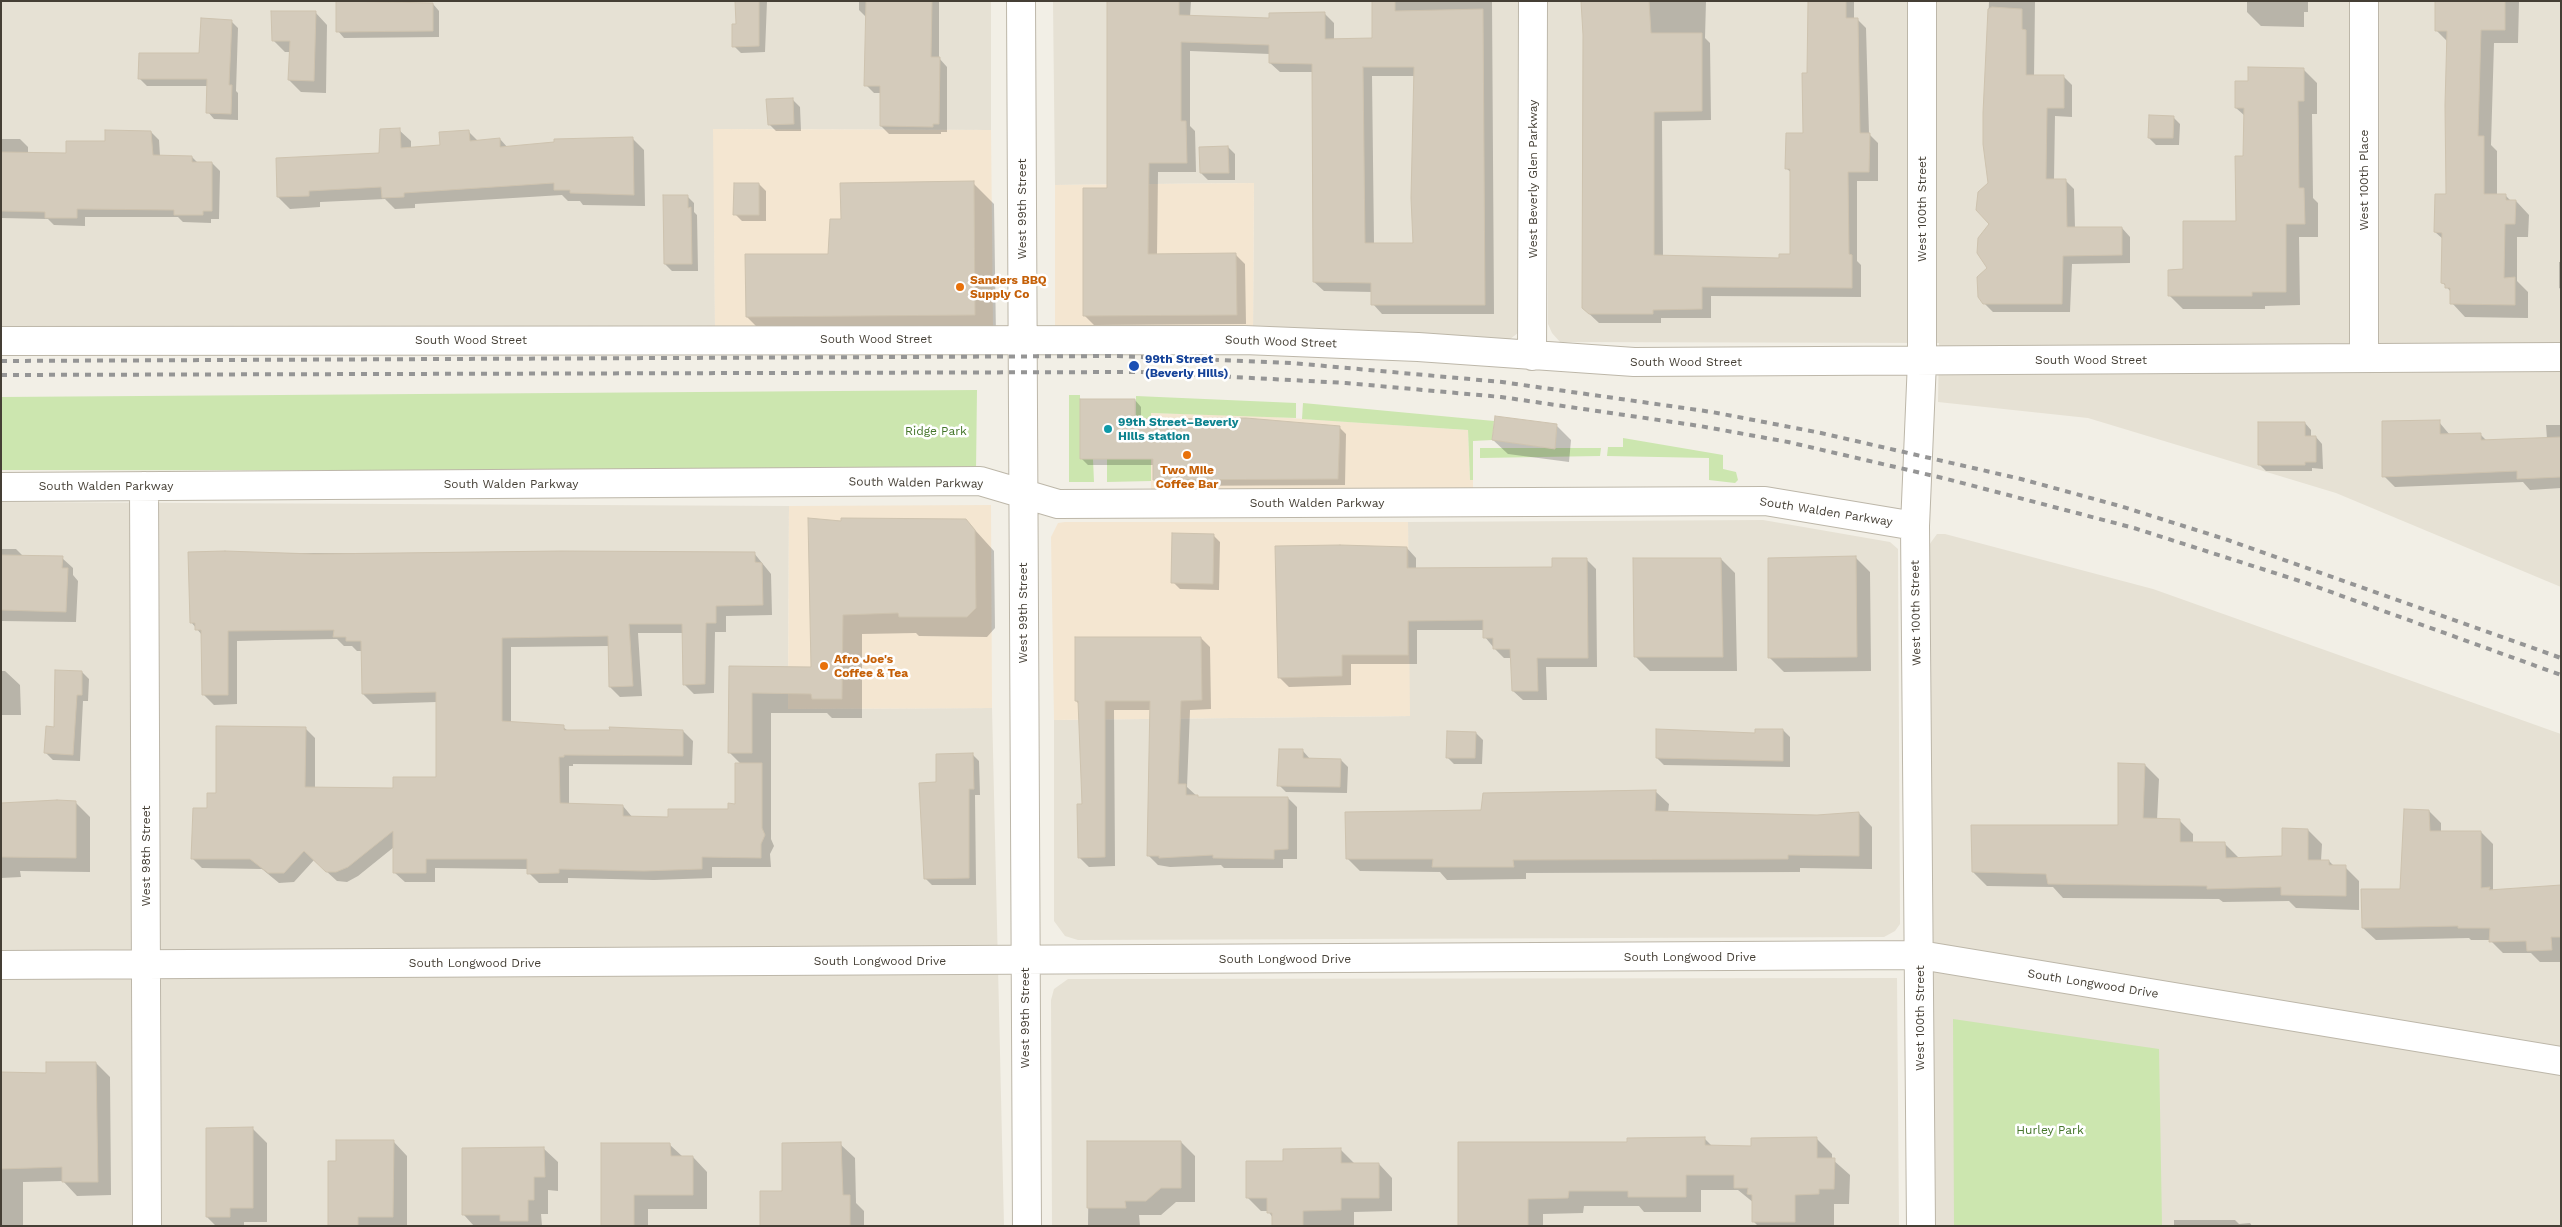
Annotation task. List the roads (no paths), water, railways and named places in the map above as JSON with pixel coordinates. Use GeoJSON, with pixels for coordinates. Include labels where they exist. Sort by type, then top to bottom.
{"type":"FeatureCollection","features":[{"type":"Feature","properties":{"kind":"street","name":"West 99th Street"},"geometry":{"type":"LineString","coordinates":[[1021,1],[1024,960],[1027,1226]]}},
{"type":"Feature","properties":{"kind":"street","name":"West Beverly Glen Parkway"},"geometry":{"type":"LineString","coordinates":[[1532,356],[1533,1]]}},
{"type":"Feature","properties":{"kind":"street","name":"West 100th Street"},"geometry":{"type":"LineString","coordinates":[[1921,1226],[1920,955],[1914,526],[1922,361],[1922,1]]}},
{"type":"Feature","properties":{"kind":"street","name":"West 100th Place"},"geometry":{"type":"LineString","coordinates":[[2364,1],[2364,358]]}},
{"type":"Feature","properties":{"kind":"street","name":"South Wood Street"},"geometry":{"type":"LineString","coordinates":[[1,341],[1023,338],[1244,340],[1418,347],[1634,362],[2561,357]]}},
{"type":"Feature","properties":{"kind":"street","name":"South Walden Parkway"},"geometry":{"type":"LineString","coordinates":[[1,487],[980,481],[1063,504],[1765,501],[1914,526]]}},
{"type":"Feature","properties":{"kind":"street","name":"West 98th Street"},"geometry":{"type":"LineString","coordinates":[[144,486],[147,1226]]}},
{"type":"Feature","properties":{"kind":"street","name":"South Longwood Drive"},"geometry":{"type":"LineString","coordinates":[[1,965],[1920,955],[2561,1061]]}},
{"type":"Feature","properties":{"kind":"railway"},"geometry":{"type":"LineString","coordinates":[[1,361],[1116,356],[1292,363],[1502,382],[1712,412],[1821,433],[2021,479],[2120,506],[2228,540],[2561,658]]}},
{"type":"Feature","properties":{"kind":"railway"},"geometry":{"type":"LineString","coordinates":[[1,375],[1140,372],[1346,383],[1501,397],[1700,426],[1788,442],[1947,479],[2134,528],[2306,583],[2561,675]]}},
{"type":"Feature","properties":{"kind":"place","name":"Sanders BBQ Supply Co"},"geometry":{"type":"Point","coordinates":[960,287]}},
{"type":"Feature","properties":{"kind":"place","name":"99th Street (Beverly Hills)"},"geometry":{"type":"Point","coordinates":[1134,366]}},
{"type":"Feature","properties":{"kind":"place","name":"99th Street–Beverly Hills station"},"geometry":{"type":"Point","coordinates":[1108,429]}},
{"type":"Feature","properties":{"kind":"place","name":"Two Mile Coffee Bar"},"geometry":{"type":"Point","coordinates":[1187,455]}},
{"type":"Feature","properties":{"kind":"place","name":"Afro Joe's Coffee & Tea"},"geometry":{"type":"Point","coordinates":[824,666]}},
{"type":"Feature","properties":{"kind":"park label","name":"Ridge Park"},"geometry":{"type":"Point","coordinates":[936,431]}},
{"type":"Feature","properties":{"kind":"park label","name":"Hurley Park"},"geometry":{"type":"Point","coordinates":[2050,1130]}}]}
